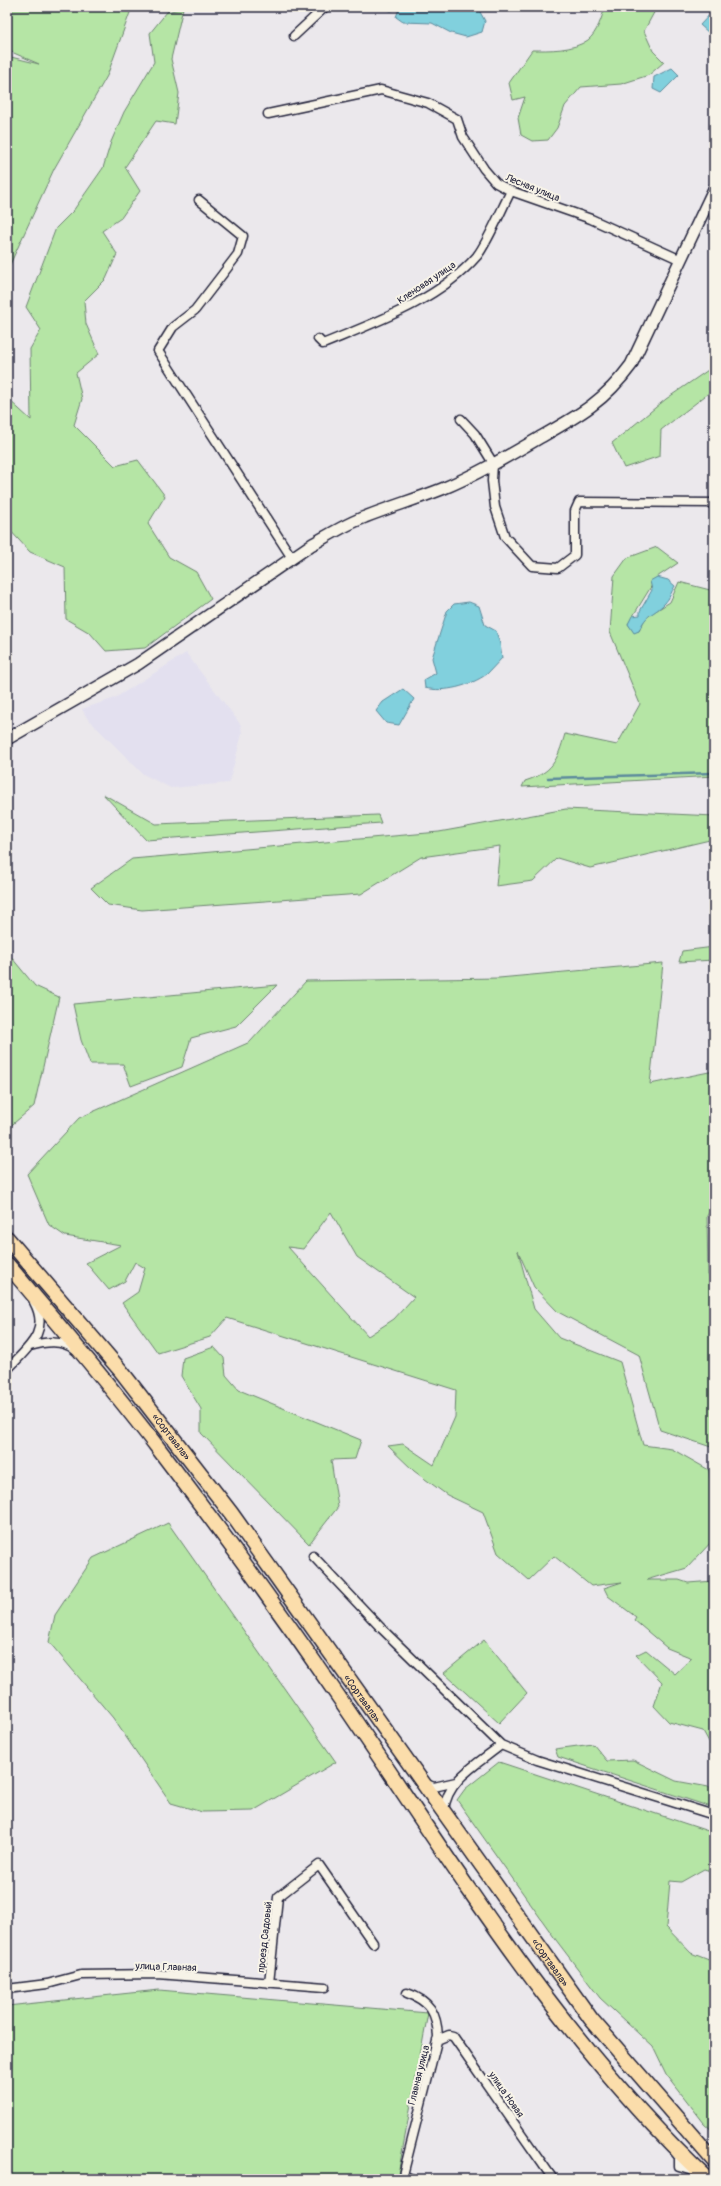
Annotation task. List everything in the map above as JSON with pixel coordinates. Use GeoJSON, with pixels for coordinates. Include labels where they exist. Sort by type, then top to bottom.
{"type":"FeatureCollection","features":[{"type":"Feature","properties":{"kind":"highway","name":"«Сортавала»"},"geometry":{"type":"LineString","coordinates":[[7,1238],[121,1371],[231,1513],[423,1782],[511,1909],[592,2019],[714,2161]]}},
{"type":"Feature","properties":{"kind":"highway","name":"«Сортавала»"},"geometry":{"type":"LineString","coordinates":[[7,1264],[157,1446],[289,1624],[477,1900],[567,2025],[671,2146],[703,2176]]}},
{"type":"Feature","properties":{"kind":"street"},"geometry":{"type":"LineString","coordinates":[[294,36],[325,7]]}},
{"type":"Feature","properties":{"kind":"street","name":"Лесная улица"},"geometry":{"type":"LineString","coordinates":[[268,114],[381,90],[428,103],[457,119],[463,137],[484,169],[496,183],[511,191],[591,219],[681,260]]}},
{"type":"Feature","properties":{"kind":"street"},"geometry":{"type":"LineString","coordinates":[[7,739],[138,664],[292,558],[337,530],[364,517],[442,489],[570,421],[595,405],[615,386],[631,365],[642,345],[714,189]]}},
{"type":"Feature","properties":{"kind":"street","name":"Кленовая улица"},"geometry":{"type":"LineString","coordinates":[[318,338],[323,344],[402,311],[459,274],[478,254],[511,191]]}},
{"type":"Feature","properties":{"kind":"street"},"geometry":{"type":"LineString","coordinates":[[199,200],[243,236],[238,254],[224,273],[195,310],[173,328],[158,351],[292,558]]}},
{"type":"Feature","properties":{"kind":"street"},"geometry":{"type":"LineString","coordinates":[[461,418],[475,434],[493,463],[492,481],[495,507],[505,537],[532,566],[558,568],[575,556],[575,511],[579,502],[714,503]]}},
{"type":"Feature","properties":{"kind":"street"},"geometry":{"type":"LineString","coordinates":[[7,1370],[30,1346],[38,1334],[40,1321],[37,1308],[24,1284]]}},
{"type":"Feature","properties":{"kind":"street"},"geometry":{"type":"LineString","coordinates":[[30,1346],[47,1342],[62,1343],[71,1347],[91,1366]]}},
{"type":"Feature","properties":{"kind":"street"},"geometry":{"type":"LineString","coordinates":[[313,1556],[382,1629],[502,1745],[537,1760],[714,1815]]}},
{"type":"Feature","properties":{"kind":"street"},"geometry":{"type":"LineString","coordinates":[[444,1812],[447,1794],[456,1782],[502,1745]]}},
{"type":"Feature","properties":{"kind":"street"},"geometry":{"type":"LineString","coordinates":[[423,1782],[434,1787],[456,1782]]}},
{"type":"Feature","properties":{"kind":"street","name":"проезд Садовый"},"geometry":{"type":"LineString","coordinates":[[269,1982],[278,1897],[320,1865],[373,1944]]}},
{"type":"Feature","properties":{"kind":"street","name":"улица Главная"},"geometry":{"type":"LineString","coordinates":[[7,1989],[47,1984],[81,1974],[158,1974],[324,1987]]}},
{"type":"Feature","properties":{"kind":"street","name":"Главная улица"},"geometry":{"type":"LineString","coordinates":[[407,1993],[420,1998],[430,2007],[437,2025],[437,2040],[403,2175],[412,2179]]}},
{"type":"Feature","properties":{"kind":"street","name":"улица Новая"},"geometry":{"type":"LineString","coordinates":[[437,2040],[449,2035],[453,2036],[553,2179]]}},
{"type":"Feature","properties":{"kind":"shaded area"},"geometry":{"type":"Polygon","coordinates":[[[186,653],[241,725],[242,734],[229,783],[171,788],[143,774],[87,718],[82,709],[115,698],[186,653]]]}},
{"type":"Feature","properties":{"kind":"green space"},"geometry":{"type":"Polygon","coordinates":[[[7,7],[132,7],[107,76],[54,169],[7,271],[7,56],[39,64],[7,50],[7,7]]]}},
{"type":"Feature","properties":{"kind":"green space"},"geometry":{"type":"Polygon","coordinates":[[[605,7],[657,7],[644,31],[653,51],[664,62],[649,75],[621,84],[581,87],[565,106],[557,128],[548,140],[532,141],[521,135],[518,118],[525,97],[513,100],[509,83],[532,50],[568,48],[582,44],[588,40],[597,29],[605,7]]]}},
{"type":"Feature","properties":{"kind":"green space"},"geometry":{"type":"Polygon","coordinates":[[[183,8],[171,59],[179,93],[175,124],[156,121],[125,167],[140,191],[121,218],[102,231],[117,254],[106,279],[84,301],[86,324],[99,354],[76,373],[82,399],[74,425],[115,466],[138,460],[165,496],[148,524],[169,557],[196,572],[211,599],[145,648],[106,651],[90,633],[66,619],[65,567],[30,552],[7,527],[7,398],[31,420],[30,349],[41,330],[26,307],[56,228],[73,211],[103,168],[111,142],[124,112],[154,62],[150,33],[167,12],[183,8]]]}},
{"type":"Feature","properties":{"kind":"green space"},"geometry":{"type":"Polygon","coordinates":[[[714,366],[714,389],[661,430],[660,456],[624,468],[612,443],[666,399],[714,366]]]}},
{"type":"Feature","properties":{"kind":"green space"},"geometry":{"type":"Polygon","coordinates":[[[657,547],[678,563],[657,577],[628,624],[634,632],[639,631],[646,617],[670,602],[679,582],[714,591],[714,776],[522,787],[525,781],[542,774],[548,769],[556,758],[565,734],[617,745],[640,704],[610,632],[614,576],[627,558],[657,547]]]}},
{"type":"Feature","properties":{"kind":"green space"},"geometry":{"type":"Polygon","coordinates":[[[103,794],[156,824],[378,815],[381,823],[146,840],[103,794]]]}},
{"type":"Feature","properties":{"kind":"green space"},"geometry":{"type":"Polygon","coordinates":[[[566,809],[714,816],[714,839],[590,868],[557,858],[533,881],[496,886],[500,846],[421,857],[361,894],[142,910],[108,905],[91,888],[132,859],[439,832],[566,809]]]}},
{"type":"Feature","properties":{"kind":"green space"},"geometry":{"type":"Polygon","coordinates":[[[714,947],[714,960],[679,962],[682,951],[714,947]]]}},
{"type":"Feature","properties":{"kind":"green space"},"geometry":{"type":"Polygon","coordinates":[[[7,952],[35,986],[59,997],[34,1106],[7,1129],[7,952]]]}},
{"type":"Feature","properties":{"kind":"green space"},"geometry":{"type":"Polygon","coordinates":[[[663,963],[650,1084],[714,1071],[714,1203],[707,1216],[708,1275],[714,1282],[714,1448],[660,1430],[639,1355],[558,1312],[534,1287],[518,1251],[534,1309],[559,1338],[620,1362],[643,1445],[672,1449],[709,1470],[714,1504],[714,1539],[687,1568],[646,1580],[679,1580],[688,1583],[714,1581],[714,1751],[703,1731],[669,1722],[654,1706],[662,1682],[636,1655],[646,1650],[675,1674],[692,1658],[667,1648],[634,1620],[636,1617],[608,1596],[604,1588],[622,1582],[591,1586],[554,1556],[529,1580],[498,1553],[483,1512],[447,1495],[414,1471],[388,1446],[403,1444],[434,1465],[455,1417],[456,1390],[227,1318],[210,1337],[158,1353],[122,1303],[138,1292],[145,1268],[135,1262],[125,1281],[109,1290],[86,1263],[121,1245],[65,1236],[49,1225],[27,1174],[79,1118],[250,1042],[306,981],[499,978],[663,963]],[[331,1212],[303,1249],[288,1247],[368,1336],[394,1319],[414,1297],[357,1257],[331,1212]]]}},
{"type":"Feature","properties":{"kind":"green space"},"geometry":{"type":"Polygon","coordinates":[[[277,985],[236,1026],[191,1038],[182,1067],[131,1086],[123,1064],[90,1064],[81,1040],[73,1004],[277,985]]]}},
{"type":"Feature","properties":{"kind":"green space"},"geometry":{"type":"Polygon","coordinates":[[[214,1347],[224,1358],[226,1375],[239,1390],[361,1440],[355,1459],[331,1460],[338,1507],[309,1544],[201,1433],[201,1409],[181,1376],[183,1358],[214,1347]]]}},
{"type":"Feature","properties":{"kind":"green space"},"geometry":{"type":"Polygon","coordinates":[[[168,1523],[336,1762],[253,1811],[202,1812],[171,1803],[113,1718],[49,1642],[55,1615],[93,1558],[168,1523]]]}},
{"type":"Feature","properties":{"kind":"green space"},"geometry":{"type":"Polygon","coordinates":[[[484,1640],[527,1693],[499,1723],[444,1673],[484,1640]]]}},
{"type":"Feature","properties":{"kind":"green space"},"geometry":{"type":"Polygon","coordinates":[[[593,1744],[607,1761],[633,1760],[676,1781],[714,1788],[714,1808],[558,1757],[555,1749],[593,1744]]]}},
{"type":"Feature","properties":{"kind":"green space"},"geometry":{"type":"Polygon","coordinates":[[[499,1762],[714,1833],[714,1872],[704,1869],[681,1882],[670,1881],[666,1927],[691,1953],[714,1962],[714,2132],[704,2123],[666,2074],[653,2047],[600,1998],[556,1940],[457,1800],[465,1789],[499,1762]]]}},
{"type":"Feature","properties":{"kind":"green space"},"geometry":{"type":"Polygon","coordinates":[[[159,1990],[428,2013],[398,2174],[388,2179],[7,2179],[7,2006],[159,1990]]]}},
{"type":"Feature","properties":{"kind":"water"},"geometry":{"type":"Polygon","coordinates":[[[384,7],[482,7],[480,12],[485,21],[482,32],[466,37],[451,33],[432,23],[403,22],[396,17],[399,9],[397,8],[391,11],[384,7]]]}},
{"type":"Feature","properties":{"kind":"water"},"geometry":{"type":"Polygon","coordinates":[[[714,10],[714,30],[710,34],[700,25],[714,10]]]}},
{"type":"Feature","properties":{"kind":"water"},"geometry":{"type":"Polygon","coordinates":[[[672,68],[679,75],[661,93],[653,89],[654,77],[672,68]]]}},
{"type":"Feature","properties":{"kind":"water"},"geometry":{"type":"Polygon","coordinates":[[[657,577],[668,580],[675,586],[667,601],[647,617],[639,631],[634,633],[628,624],[632,616],[640,615],[640,611],[652,590],[650,581],[657,577]]]}},
{"type":"Feature","properties":{"kind":"water"},"geometry":{"type":"Polygon","coordinates":[[[469,602],[479,606],[485,625],[496,631],[502,658],[487,674],[473,682],[440,690],[425,688],[424,680],[436,673],[432,658],[447,611],[454,604],[469,602]]]}},
{"type":"Feature","properties":{"kind":"water"},"geometry":{"type":"Polygon","coordinates":[[[403,689],[414,699],[399,725],[386,723],[376,711],[383,702],[403,689]]]}},
{"type":"Feature","properties":{"kind":"waterway"},"geometry":{"type":"LineString","coordinates":[[548,778],[714,773]]}}]}
